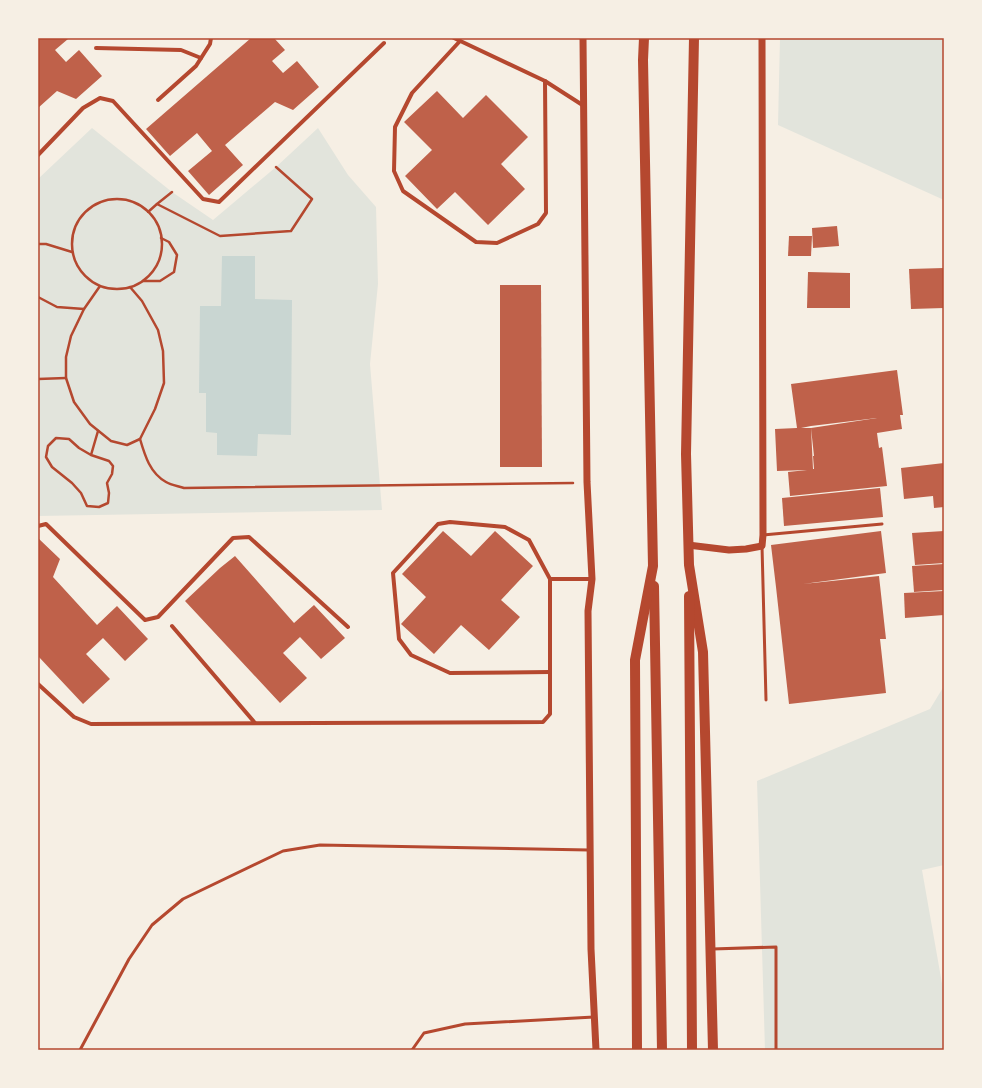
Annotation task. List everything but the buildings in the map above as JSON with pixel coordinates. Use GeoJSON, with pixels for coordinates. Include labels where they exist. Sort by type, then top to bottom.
{"type":"FeatureCollection","features":[{"type":"Feature","properties":{"kind":"main road"},"geometry":{"type":"LineString","coordinates":[[644,38],[643,68],[662,1050]]}},
{"type":"Feature","properties":{"kind":"main road"},"geometry":{"type":"LineString","coordinates":[[692,1050],[689,565],[686,454],[694,38]]}},
{"type":"Feature","properties":{"kind":"main road"},"geometry":{"type":"LineString","coordinates":[[689,565],[703,652],[713,1050]]}},
{"type":"Feature","properties":{"kind":"main road"},"geometry":{"type":"LineString","coordinates":[[637,1050],[635,660],[653,566]]}},
{"type":"Feature","properties":{"kind":"street"},"geometry":{"type":"LineString","coordinates":[[158,100],[196,66],[210,44],[211,38]]}},
{"type":"Feature","properties":{"kind":"street"},"geometry":{"type":"LineString","coordinates":[[454,38],[544,81],[584,106]]}},
{"type":"Feature","properties":{"kind":"street"},"geometry":{"type":"LineString","coordinates":[[584,38],[587,482],[592,579],[588,611],[591,949],[596,1050]]}},
{"type":"Feature","properties":{"kind":"street"},"geometry":{"type":"LineString","coordinates":[[688,545],[730,550],[762,546],[762,38]]}},
{"type":"Feature","properties":{"kind":"street"},"geometry":{"type":"LineString","coordinates":[[460,41],[412,93],[395,127],[394,171],[403,191],[476,242],[497,244],[538,224],[546,213],[544,81]]}},
{"type":"Feature","properties":{"kind":"street"},"geometry":{"type":"LineString","coordinates":[[38,155],[83,108],[100,98],[113,101],[202,199],[219,202],[384,43]]}},
{"type":"Feature","properties":{"kind":"street"},"geometry":{"type":"LineString","coordinates":[[96,48],[180,50],[201,58]]}},
{"type":"Feature","properties":{"kind":"street"},"geometry":{"type":"LineString","coordinates":[[38,684],[74,717],[91,724],[543,722],[550,714],[550,672],[550,579],[530,540],[505,527],[450,522],[438,524],[394,573],[399,638],[411,655],[450,673],[550,672]]}},
{"type":"Feature","properties":{"kind":"street"},"geometry":{"type":"LineString","coordinates":[[38,526],[46,524],[145,620],[158,617],[233,538],[249,537],[348,628]]}},
{"type":"Feature","properties":{"kind":"street"},"geometry":{"type":"LineString","coordinates":[[550,579],[592,579]]}},
{"type":"Feature","properties":{"kind":"street"},"geometry":{"type":"LineString","coordinates":[[172,626],[255,723]]}},
{"type":"Feature","properties":{"kind":"lane"},"geometry":{"type":"LineString","coordinates":[[763,535],[882,524]]}},
{"type":"Feature","properties":{"kind":"lane"},"geometry":{"type":"LineString","coordinates":[[762,546],[766,700]]}},
{"type":"Feature","properties":{"kind":"lane"},"geometry":{"type":"LineString","coordinates":[[80,1050],[129,959],[152,925],[183,899],[283,851],[320,845],[590,850]]}},
{"type":"Feature","properties":{"kind":"lane"},"geometry":{"type":"LineString","coordinates":[[711,949],[776,947],[776,1050]]}},
{"type":"Feature","properties":{"kind":"lane"},"geometry":{"type":"LineString","coordinates":[[412,1050],[424,1033],[465,1024],[594,1017]]}},
{"type":"Feature","properties":{"kind":"path"},"geometry":{"type":"LineString","coordinates":[[157,204],[220,236],[291,231],[312,199],[276,166]]}},
{"type":"Feature","properties":{"kind":"path"},"geometry":{"type":"LineString","coordinates":[[148,212],[172,192]]}},
{"type":"Feature","properties":{"kind":"path"},"geometry":{"type":"LineString","coordinates":[[114,199],[128,200],[142,207],[152,216],[159,229],[161,238],[162,244],[160,258],[153,270],[143,281],[130,287],[115,289],[100,286],[87,278],[77,266],[72,252],[72,237],[77,222],[86,210],[99,202],[114,199]]}},
{"type":"Feature","properties":{"kind":"path"},"geometry":{"type":"LineString","coordinates":[[143,281],[160,281],[174,272],[177,255],[169,242],[161,238]]}},
{"type":"Feature","properties":{"kind":"path"},"geometry":{"type":"LineString","coordinates":[[38,244],[46,244],[72,252]]}},
{"type":"Feature","properties":{"kind":"path"},"geometry":{"type":"LineString","coordinates":[[100,286],[84,309],[71,336],[66,357],[66,378],[74,402],[90,424],[111,441],[127,445],[140,439],[155,409],[164,383],[163,351],[158,330],[142,301],[130,287]]}},
{"type":"Feature","properties":{"kind":"path"},"geometry":{"type":"LineString","coordinates":[[38,297],[57,307],[84,309]]}},
{"type":"Feature","properties":{"kind":"path"},"geometry":{"type":"LineString","coordinates":[[38,379],[66,378]]}},
{"type":"Feature","properties":{"kind":"path"},"geometry":{"type":"LineString","coordinates":[[91,455],[98,431]]}},
{"type":"Feature","properties":{"kind":"path"},"geometry":{"type":"LineString","coordinates":[[56,438],[69,439],[79,448],[91,455],[109,461],[113,466],[112,474],[107,483],[109,494],[108,503],[99,508],[87,506],[72,483],[52,467],[46,457],[48,446],[56,438]]}},
{"type":"Feature","properties":{"kind":"path"},"geometry":{"type":"LineString","coordinates":[[140,439],[146,458],[154,473],[166,482],[184,488],[587,482]]}},
{"type":"Feature","properties":{"kind":"shaded area"},"geometry":{"type":"Polygon","coordinates":[[[780,38],[944,38],[944,200],[778,125],[780,38]]]}},
{"type":"Feature","properties":{"kind":"shaded area"},"geometry":{"type":"Polygon","coordinates":[[[92,128],[172,192],[213,220],[276,167],[318,128],[348,175],[376,207],[378,284],[370,364],[382,510],[38,516],[38,179],[92,128]]]}},
{"type":"Feature","properties":{"kind":"shaded area"},"geometry":{"type":"Polygon","coordinates":[[[222,256],[255,256],[255,299],[292,300],[291,435],[258,434],[257,456],[217,455],[217,433],[206,432],[206,393],[199,393],[200,306],[221,306],[222,256]]]}},
{"type":"Feature","properties":{"kind":"shaded area"},"geometry":{"type":"Polygon","coordinates":[[[944,686],[944,865],[922,870],[944,995],[944,1050],[765,1050],[757,781],[930,709],[944,686]]]}}]}
